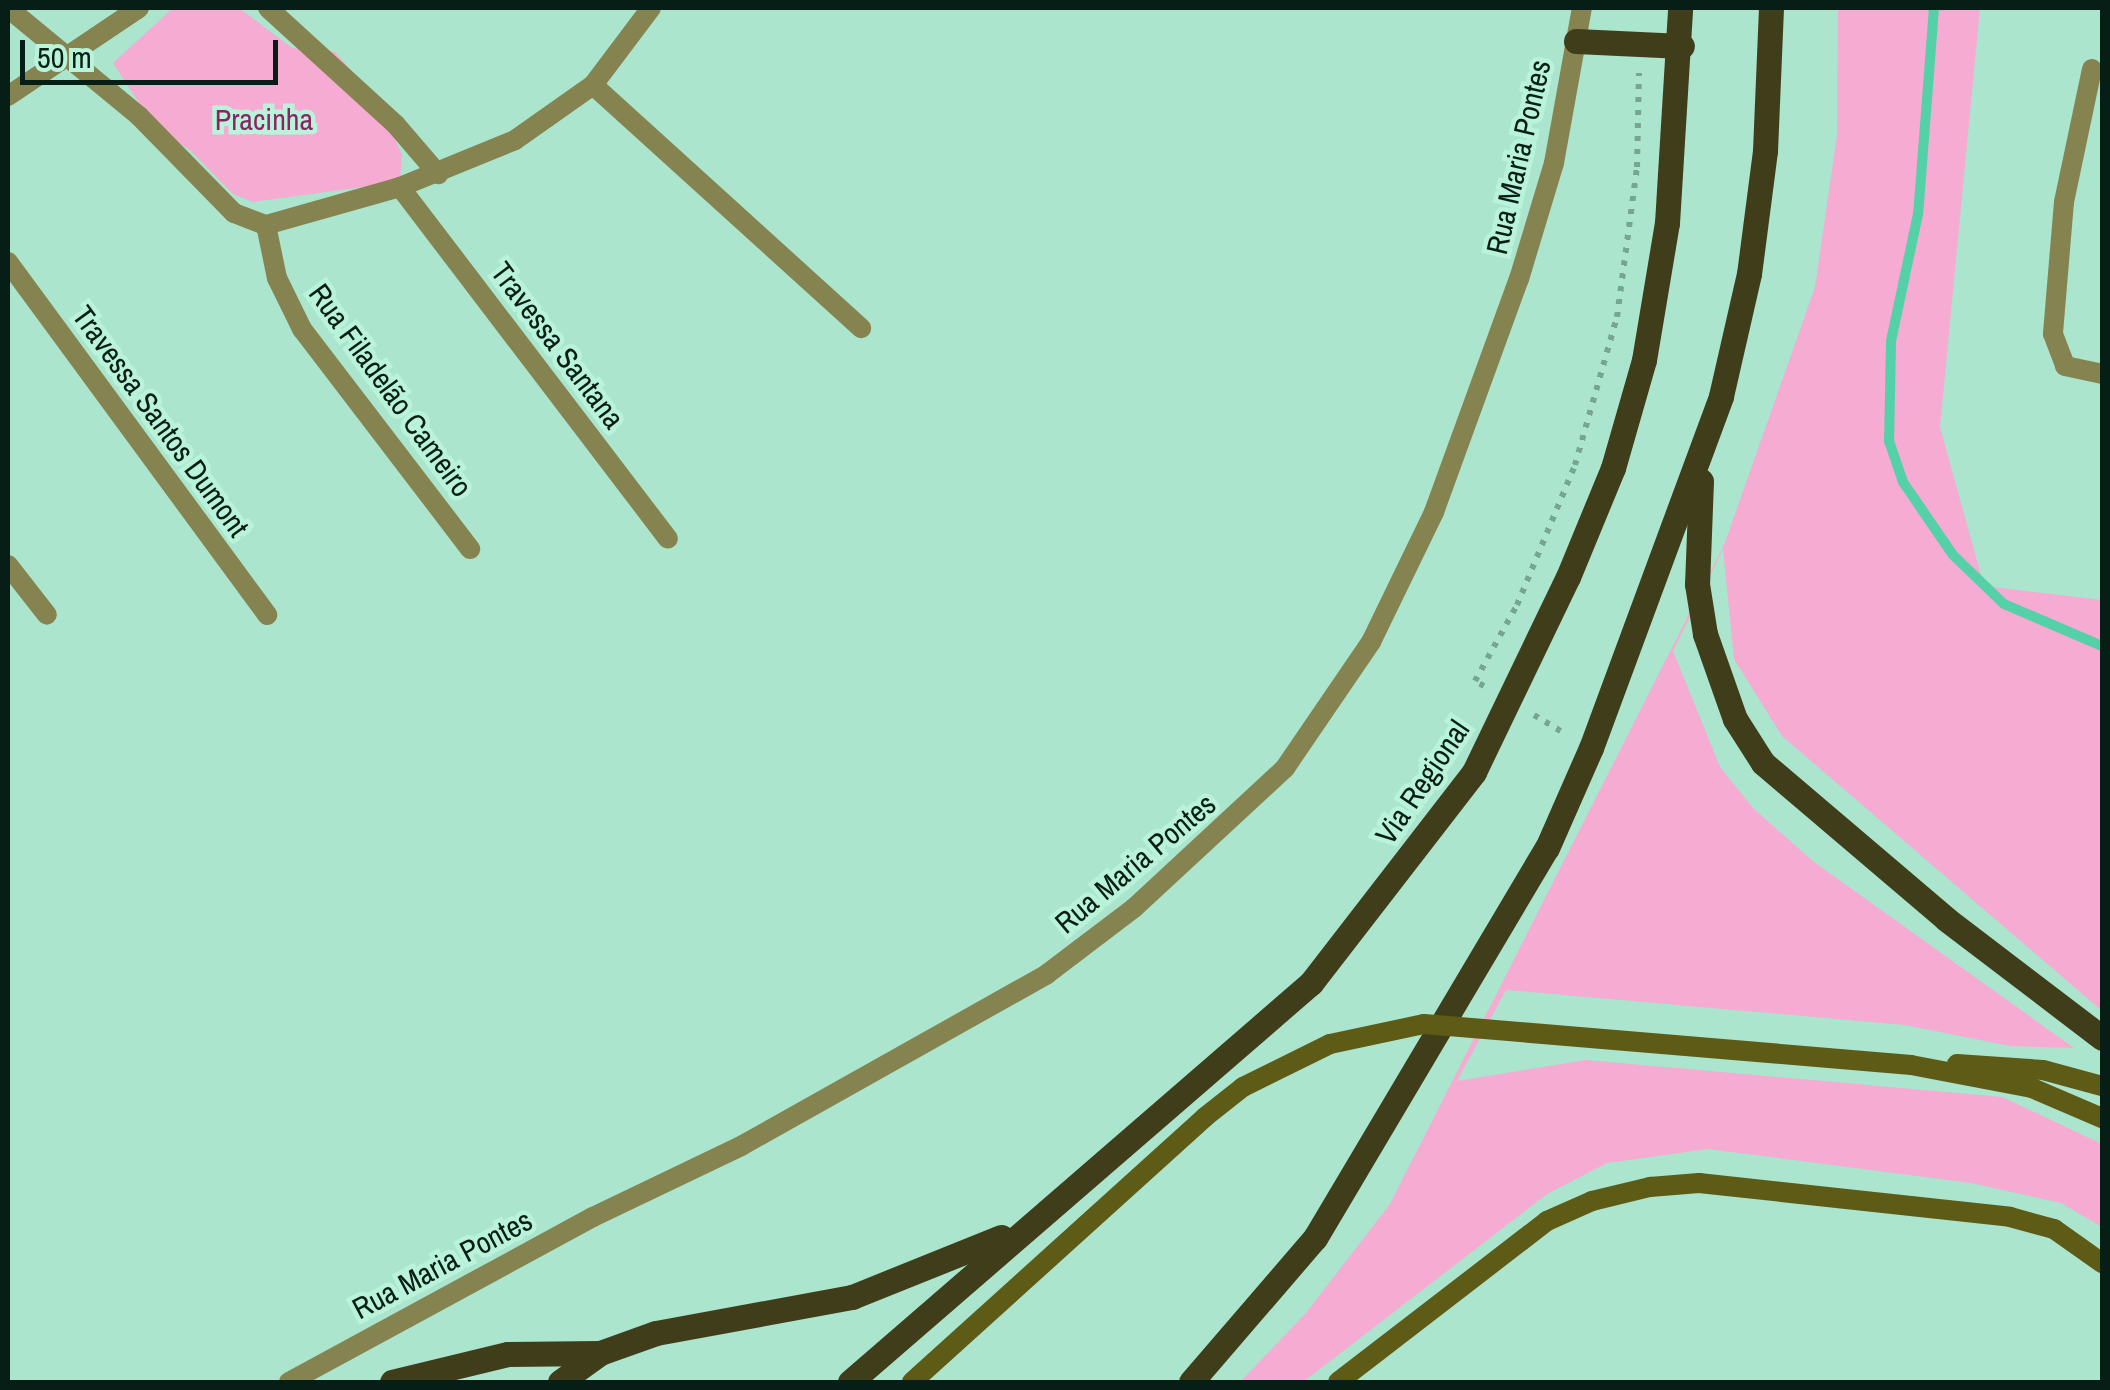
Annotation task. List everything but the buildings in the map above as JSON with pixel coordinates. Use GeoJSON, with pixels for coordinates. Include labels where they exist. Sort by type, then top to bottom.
{"type":"FeatureCollection","features":[{"type":"Feature","properties":{"kind":"main road","name":"Via Regional"},"geometry":{"type":"LineString","coordinates":[[850,1382],[1020,1229],[1311,983],[1474,772],[1568,577],[1612,468],[1638,378],[1667,223],[1682,46],[1680,8]]}},
{"type":"Feature","properties":{"kind":"main road"},"geometry":{"type":"LineString","coordinates":[[1191,1382],[1316,1238],[1547,848],[1702,460],[1750,274],[1765,151],[1771,8]]}},
{"type":"Feature","properties":{"kind":"main road"},"geometry":{"type":"LineString","coordinates":[[1576,41],[1682,46]]}},
{"type":"Feature","properties":{"kind":"main road"},"geometry":{"type":"LineString","coordinates":[[1702,460],[1697,584],[1705,634],[1735,719],[1763,763],[1873,860],[2102,1038]]}},
{"type":"Feature","properties":{"kind":"main road"},"geometry":{"type":"LineString","coordinates":[[912,1382],[1205,1117],[1244,1087],[1330,1044],[1374,1030],[1424,1024],[1911,1065],[2002,1065],[2102,1086]]}},
{"type":"Feature","properties":{"kind":"main road"},"geometry":{"type":"LineString","coordinates":[[1911,1065],[2032,1088],[2102,1118]]}},
{"type":"Feature","properties":{"kind":"main road"},"geometry":{"type":"LineString","coordinates":[[1338,1382],[1547,1220],[1620,1193],[1699,1183],[2010,1218],[2054,1230],[2102,1263]]}},
{"type":"Feature","properties":{"kind":"main road"},"geometry":{"type":"LineString","coordinates":[[560,1382],[600,1353],[656,1333],[852,1297],[1020,1229]]}},
{"type":"Feature","properties":{"kind":"main road"},"geometry":{"type":"LineString","coordinates":[[392,1382],[508,1354],[600,1353]]}},
{"type":"Feature","properties":{"kind":"street"},"geometry":{"type":"LineString","coordinates":[[8,8],[139,116],[202,186],[234,212],[266,225],[400,187],[515,140],[592,84],[650,8]]}},
{"type":"Feature","properties":{"kind":"street"},"geometry":{"type":"LineString","coordinates":[[8,96],[139,8]]}},
{"type":"Feature","properties":{"kind":"street"},"geometry":{"type":"LineString","coordinates":[[268,8],[396,125],[438,174]]}},
{"type":"Feature","properties":{"kind":"street","name":"Rua Maria Pontes"},"geometry":{"type":"LineString","coordinates":[[289,1382],[594,1217],[741,1146],[1047,974],[1134,908],[1285,768],[1371,642],[1434,512],[1520,280],[1554,163],[1582,8]]}},
{"type":"Feature","properties":{"kind":"street"},"geometry":{"type":"LineString","coordinates":[[2092,69],[2064,202],[2053,334],[2066,366],[2102,374]]}},
{"type":"Feature","properties":{"kind":"street"},"geometry":{"type":"LineString","coordinates":[[592,84],[861,328]]}},
{"type":"Feature","properties":{"kind":"street","name":"Travessa Santana"},"geometry":{"type":"LineString","coordinates":[[400,187],[668,539]]}},
{"type":"Feature","properties":{"kind":"street","name":"Rua Filadelão Cameiro"},"geometry":{"type":"LineString","coordinates":[[266,225],[276,278],[302,329],[470,550]]}},
{"type":"Feature","properties":{"kind":"street","name":"Travessa Santos Dumont"},"geometry":{"type":"LineString","coordinates":[[8,262],[267,615]]}},
{"type":"Feature","properties":{"kind":"street"},"geometry":{"type":"LineString","coordinates":[[8,565],[47,615]]}},
{"type":"Feature","properties":{"kind":"path"},"geometry":{"type":"LineString","coordinates":[[1475,681],[1516,605],[1575,465],[1617,316],[1637,167],[1640,43]]}},
{"type":"Feature","properties":{"kind":"green space","name":"Pracinha"},"geometry":{"type":"Polygon","coordinates":[[[173,8],[239,8],[292,48],[335,52],[380,103],[402,155],[400,182],[253,202],[233,194],[190,150],[156,129],[113,63],[173,8]]]}},
{"type":"Feature","properties":{"kind":"green space"},"geometry":{"type":"Polygon","coordinates":[[[1838,8],[1980,8],[1940,427],[1984,586],[2102,600],[2102,1011],[1782,736],[1734,659],[1723,549],[1673,651],[1720,767],[1753,808],[1814,862],[2074,1048],[2010,1046],[1905,1025],[1506,990],[1457,1081],[1586,1060],[2002,1097],[2102,1144],[2102,1227],[2061,1203],[1971,1183],[1708,1149],[1607,1163],[1547,1194],[1303,1382],[1240,1382],[1306,1313],[1390,1204],[1724,545],[1815,287],[1837,135],[1838,8]]]}},
{"type":"Feature","properties":{"kind":"waterway"},"geometry":{"type":"LineString","coordinates":[[1934,8],[1918,214],[1891,341],[1889,441],[1903,482],[1953,555],[2004,604],[2102,646]]}}]}
